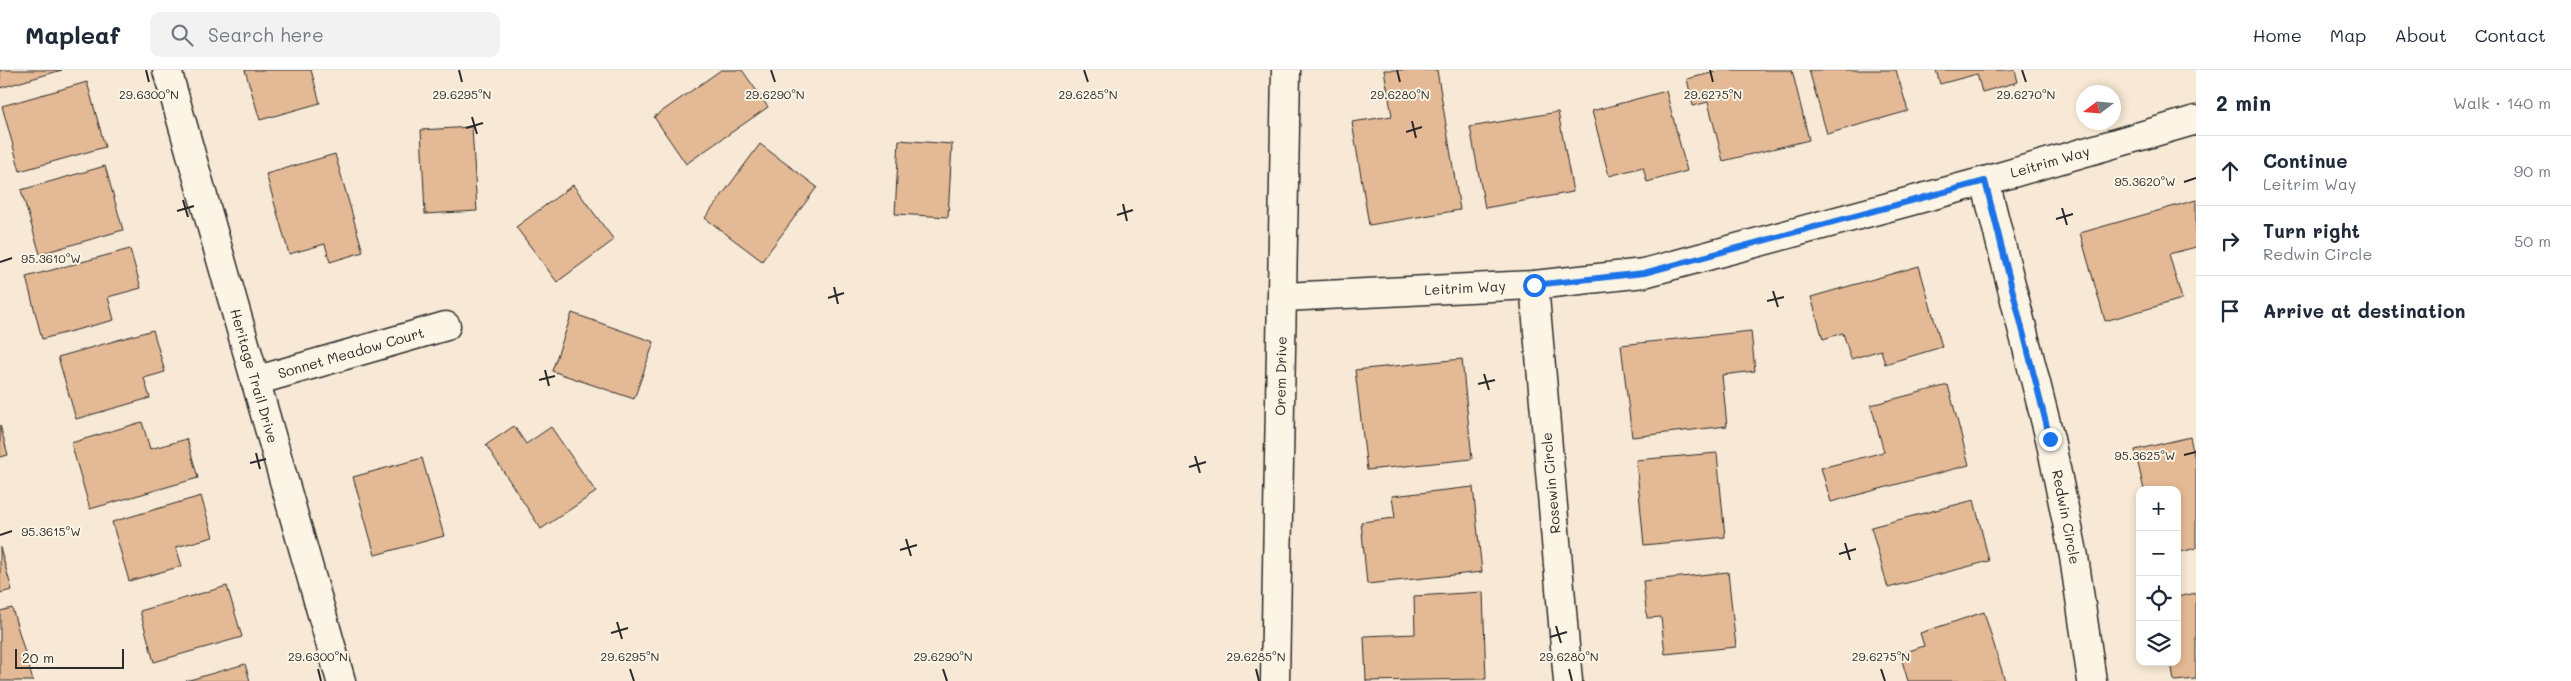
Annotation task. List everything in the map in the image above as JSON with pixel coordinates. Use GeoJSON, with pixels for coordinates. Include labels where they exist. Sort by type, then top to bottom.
{"type":"FeatureCollection","features":[{"type":"Feature","properties":{"kind":"street","name":"Heritage Trail Drive"},"geometry":{"type":"LineString","coordinates":[[167,70],[341,681]]}},
{"type":"Feature","properties":{"kind":"street","name":"Orem Drive"},"geometry":{"type":"LineString","coordinates":[[1275,681],[1286,70]]}},
{"type":"Feature","properties":{"kind":"street","name":"Leitrim Way"},"geometry":{"type":"LineString","coordinates":[[1283,297],[1534,285],[1644,273],[1985,181],[2196,120]]}},
{"type":"Feature","properties":{"kind":"street","name":"Redwin Circle"},"geometry":{"type":"LineString","coordinates":[[1985,181],[2050,439],[2074,557],[2092,681]]}},
{"type":"Feature","properties":{"kind":"street","name":"Rosewin Circle"},"geometry":{"type":"LineString","coordinates":[[1534,285],[1568,681]]}},
{"type":"Feature","properties":{"kind":"street","name":"Sonnet Meadow Court"},"geometry":{"type":"LineString","coordinates":[[255,381],[446,326]]}},
{"type":"Feature","properties":{"kind":"building"},"geometry":{"type":"Polygon","coordinates":[[[0,70],[62,70],[0,88],[0,70]]]}},
{"type":"Feature","properties":{"kind":"building"},"geometry":{"type":"Polygon","coordinates":[[[245,70],[311,70],[320,103],[260,120],[245,70]]]}},
{"type":"Feature","properties":{"kind":"building"},"geometry":{"type":"Polygon","coordinates":[[[721,70],[742,70],[768,107],[686,164],[654,117],[721,70]]]}},
{"type":"Feature","properties":{"kind":"building"},"geometry":{"type":"Polygon","coordinates":[[[1384,70],[1437,70],[1460,210],[1369,225],[1352,122],[1392,116],[1384,70]]]}},
{"type":"Feature","properties":{"kind":"building"},"geometry":{"type":"Polygon","coordinates":[[[1723,70],[1792,70],[1809,140],[1723,161],[1708,102],[1693,106],[1687,79],[1723,70]]]}},
{"type":"Feature","properties":{"kind":"building"},"geometry":{"type":"Polygon","coordinates":[[[1809,70],[1896,70],[1908,111],[1827,134],[1809,70]]]}},
{"type":"Feature","properties":{"kind":"building"},"geometry":{"type":"Polygon","coordinates":[[[1936,70],[2015,70],[2018,82],[1982,92],[1977,74],[1940,84],[1936,70]]]}},
{"type":"Feature","properties":{"kind":"building"},"geometry":{"type":"Polygon","coordinates":[[[87,82],[105,147],[20,171],[2,106],[87,82]]]}},
{"type":"Feature","properties":{"kind":"building"},"geometry":{"type":"Polygon","coordinates":[[[1666,91],[1687,171],[1647,182],[1643,167],[1609,176],[1592,111],[1666,91]]]}},
{"type":"Feature","properties":{"kind":"building"},"geometry":{"type":"Polygon","coordinates":[[[1558,112],[1573,192],[1485,208],[1470,127],[1558,112]]]}},
{"type":"Feature","properties":{"kind":"building"},"geometry":{"type":"Polygon","coordinates":[[[472,127],[477,211],[425,214],[421,130],[472,127]]]}},
{"type":"Feature","properties":{"kind":"building"},"geometry":{"type":"Polygon","coordinates":[[[899,140],[952,144],[948,217],[895,214],[899,140]]]}},
{"type":"Feature","properties":{"kind":"building"},"geometry":{"type":"Polygon","coordinates":[[[760,144],[817,187],[762,261],[705,218],[760,144]]]}},
{"type":"Feature","properties":{"kind":"building"},"geometry":{"type":"Polygon","coordinates":[[[335,154],[363,252],[330,262],[325,244],[289,254],[266,174],[335,154]]]}},
{"type":"Feature","properties":{"kind":"building"},"geometry":{"type":"Polygon","coordinates":[[[105,166],[123,230],[40,254],[21,190],[105,166]]]}},
{"type":"Feature","properties":{"kind":"building"},"geometry":{"type":"Polygon","coordinates":[[[573,185],[614,240],[557,282],[516,227],[573,185]]]}},
{"type":"Feature","properties":{"kind":"building"},"geometry":{"type":"Polygon","coordinates":[[[2196,200],[2196,247],[2169,254],[2182,299],[2105,321],[2080,233],[2196,200]]]}},
{"type":"Feature","properties":{"kind":"building"},"geometry":{"type":"Polygon","coordinates":[[[130,249],[141,288],[108,297],[114,320],[42,339],[26,277],[130,249]]]}},
{"type":"Feature","properties":{"kind":"building"},"geometry":{"type":"Polygon","coordinates":[[[1919,266],[1942,347],[1885,364],[1881,350],[1851,359],[1843,333],[1823,339],[1811,297],[1919,266]]]}},
{"type":"Feature","properties":{"kind":"building"},"geometry":{"type":"Polygon","coordinates":[[[572,313],[654,342],[634,399],[552,371],[572,313]]]}},
{"type":"Feature","properties":{"kind":"building"},"geometry":{"type":"Polygon","coordinates":[[[153,330],[165,372],[144,378],[150,398],[76,419],[58,357],[153,330]]]}},
{"type":"Feature","properties":{"kind":"building"},"geometry":{"type":"Polygon","coordinates":[[[1751,331],[1755,371],[1722,375],[1727,426],[1632,437],[1621,345],[1751,331]]]}},
{"type":"Feature","properties":{"kind":"building"},"geometry":{"type":"Polygon","coordinates":[[[1462,359],[1472,459],[1367,470],[1355,370],[1462,359]]]}},
{"type":"Feature","properties":{"kind":"building"},"geometry":{"type":"Polygon","coordinates":[[[1948,385],[1969,465],[1831,502],[1821,468],[1884,452],[1871,405],[1948,385]]]}},
{"type":"Feature","properties":{"kind":"building"},"geometry":{"type":"Polygon","coordinates":[[[142,422],[150,449],[187,439],[198,478],[90,509],[71,443],[142,422]]]}},
{"type":"Feature","properties":{"kind":"building"},"geometry":{"type":"Polygon","coordinates":[[[0,425],[8,455],[0,457],[0,425]]]}},
{"type":"Feature","properties":{"kind":"building"},"geometry":{"type":"Polygon","coordinates":[[[514,426],[526,444],[551,427],[596,492],[541,529],[486,445],[514,426]]]}},
{"type":"Feature","properties":{"kind":"building"},"geometry":{"type":"Polygon","coordinates":[[[2190,437],[2196,465],[2196,548],[2181,552],[2181,486],[2143,486],[2135,450],[2190,437]]]}},
{"type":"Feature","properties":{"kind":"building"},"geometry":{"type":"Polygon","coordinates":[[[1717,453],[1725,537],[1644,545],[1636,460],[1717,453]]]}},
{"type":"Feature","properties":{"kind":"building"},"geometry":{"type":"Polygon","coordinates":[[[422,458],[444,536],[375,555],[353,477],[422,458]]]}},
{"type":"Feature","properties":{"kind":"building"},"geometry":{"type":"Polygon","coordinates":[[[1473,487],[1482,572],[1367,584],[1361,522],[1395,518],[1392,496],[1473,487]]]}},
{"type":"Feature","properties":{"kind":"building"},"geometry":{"type":"Polygon","coordinates":[[[201,496],[213,537],[176,547],[182,566],[129,581],[112,522],[201,496]]]}},
{"type":"Feature","properties":{"kind":"building"},"geometry":{"type":"Polygon","coordinates":[[[1974,500],[1989,561],[1888,588],[1871,527],[1974,500]]]}},
{"type":"Feature","properties":{"kind":"building"},"geometry":{"type":"Polygon","coordinates":[[[0,547],[12,590],[0,593],[0,547]]]}},
{"type":"Feature","properties":{"kind":"building"},"geometry":{"type":"Polygon","coordinates":[[[1728,572],[1736,647],[1665,654],[1661,617],[1647,618],[1643,581],[1728,572]]]}},
{"type":"Feature","properties":{"kind":"building"},"geometry":{"type":"Polygon","coordinates":[[[227,586],[242,637],[154,662],[140,611],[227,586]]]}},
{"type":"Feature","properties":{"kind":"building"},"geometry":{"type":"Polygon","coordinates":[[[1483,592],[1486,679],[1366,681],[1364,636],[1415,634],[1414,596],[1483,592]]]}},
{"type":"Feature","properties":{"kind":"building"},"geometry":{"type":"Polygon","coordinates":[[[2196,593],[2196,679],[2174,681],[2172,666],[2181,666],[2181,596],[2196,593]]]}},
{"type":"Feature","properties":{"kind":"building"},"geometry":{"type":"Polygon","coordinates":[[[12,608],[33,681],[0,681],[0,611],[12,608]]]}},
{"type":"Feature","properties":{"kind":"building"},"geometry":{"type":"Polygon","coordinates":[[[1984,612],[2005,681],[1908,681],[1900,654],[1924,646],[1920,633],[1984,612]]]}},
{"type":"Feature","properties":{"kind":"building"},"geometry":{"type":"Polygon","coordinates":[[[245,664],[250,681],[186,681],[245,664]]]}},
{"type":"Feature","properties":{"kind":"route"},"geometry":{"type":"LineString","coordinates":[[1534,285],[1644,273],[1985,181],[2050,439]]}}]}
